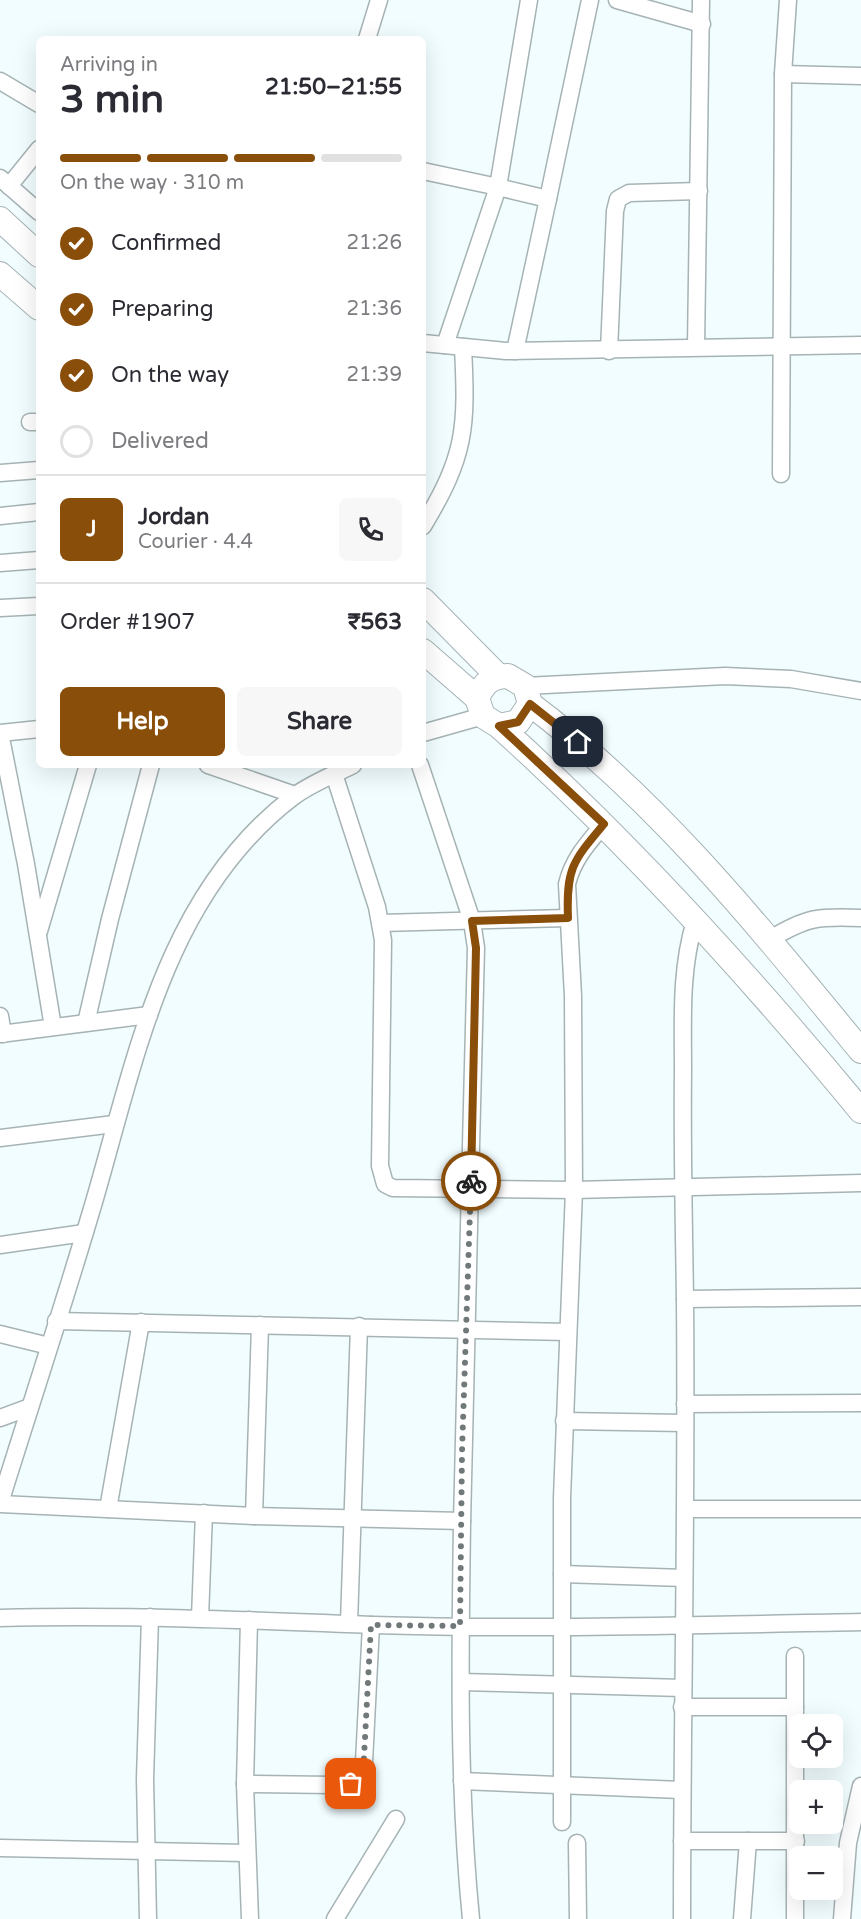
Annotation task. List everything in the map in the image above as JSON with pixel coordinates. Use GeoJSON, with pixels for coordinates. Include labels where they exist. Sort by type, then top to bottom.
{"type":"FeatureCollection","features":[{"type":"Feature","properties":{"kind":"highway"},"geometry":{"type":"LineString","coordinates":[[0,219],[36,252]]}},
{"type":"Feature","properties":{"kind":"highway"},"geometry":{"type":"LineString","coordinates":[[2,280],[36,306]]}},
{"type":"Feature","properties":{"kind":"highway"},"geometry":{"type":"LineString","coordinates":[[426,603],[498,676]]}},
{"type":"Feature","properties":{"kind":"highway"},"geometry":{"type":"LineString","coordinates":[[426,654],[604,824],[695,921],[861,1111]]}},
{"type":"Feature","properties":{"kind":"highway"},"geometry":{"type":"LineString","coordinates":[[486,713],[489,680],[498,676],[508,676],[627,786],[769,940],[861,1051]]}},
{"type":"Feature","properties":{"kind":"highway"},"geometry":{"type":"LineString","coordinates":[[486,713],[518,722],[527,695]]}},
{"type":"Feature","properties":{"kind":"street"},"geometry":{"type":"LineString","coordinates":[[368,36],[379,0]]}},
{"type":"Feature","properties":{"kind":"street"},"geometry":{"type":"LineString","coordinates":[[445,345],[498,187],[529,0]]}},
{"type":"Feature","properties":{"kind":"street"},"geometry":{"type":"LineString","coordinates":[[515,351],[590,0]]}},
{"type":"Feature","properties":{"kind":"street"},"geometry":{"type":"LineString","coordinates":[[617,0],[702,24]]}},
{"type":"Feature","properties":{"kind":"street"},"geometry":{"type":"LineString","coordinates":[[696,347],[701,0]]}},
{"type":"Feature","properties":{"kind":"street"},"geometry":{"type":"LineString","coordinates":[[781,474],[783,74],[788,0]]}},
{"type":"Feature","properties":{"kind":"street"},"geometry":{"type":"LineString","coordinates":[[783,74],[861,76]]}},
{"type":"Feature","properties":{"kind":"street"},"geometry":{"type":"LineString","coordinates":[[0,81],[36,102]]}},
{"type":"Feature","properties":{"kind":"street"},"geometry":{"type":"LineString","coordinates":[[36,152],[4,182],[36,209]]}},
{"type":"Feature","properties":{"kind":"street"},"geometry":{"type":"LineString","coordinates":[[426,172],[548,199]]}},
{"type":"Feature","properties":{"kind":"street"},"geometry":{"type":"LineString","coordinates":[[609,351],[615,211],[618,200],[629,193],[699,191]]}},
{"type":"Feature","properties":{"kind":"street"},"geometry":{"type":"LineString","coordinates":[[426,343],[515,351],[861,345]]}},
{"type":"Feature","properties":{"kind":"street"},"geometry":{"type":"LineString","coordinates":[[426,521],[450,478],[464,430],[463,347]]}},
{"type":"Feature","properties":{"kind":"street"},"geometry":{"type":"LineString","coordinates":[[0,473],[36,470]]}},
{"type":"Feature","properties":{"kind":"street"},"geometry":{"type":"LineString","coordinates":[[0,516],[36,512]]}},
{"type":"Feature","properties":{"kind":"street"},"geometry":{"type":"LineString","coordinates":[[0,563],[36,560]]}},
{"type":"Feature","properties":{"kind":"street"},"geometry":{"type":"LineString","coordinates":[[0,608],[36,606]]}},
{"type":"Feature","properties":{"kind":"street"},"geometry":{"type":"LineString","coordinates":[[527,695],[725,676],[791,679],[861,691]]}},
{"type":"Feature","properties":{"kind":"street"},"geometry":{"type":"LineString","coordinates":[[426,732],[486,713]]}},
{"type":"Feature","properties":{"kind":"street"},"geometry":{"type":"LineString","coordinates":[[36,729],[0,733],[38,933],[53,1027]]}},
{"type":"Feature","properties":{"kind":"street"},"geometry":{"type":"LineString","coordinates":[[38,933],[87,768]]}},
{"type":"Feature","properties":{"kind":"street"},"geometry":{"type":"LineString","coordinates":[[86,1023],[110,919],[150,768]]}},
{"type":"Feature","properties":{"kind":"street"},"geometry":{"type":"LineString","coordinates":[[217,768],[295,795]]}},
{"type":"Feature","properties":{"kind":"street"},"geometry":{"type":"LineString","coordinates":[[347,768],[295,795],[239,848],[202,896],[171,955],[114,1124],[84,1233],[30,1407],[3,1477],[0,1503],[254,1516],[462,1521]]}},
{"type":"Feature","properties":{"kind":"street"},"geometry":{"type":"LineString","coordinates":[[421,768],[472,921],[476,948],[460,1626],[462,1781],[471,1919]]}},
{"type":"Feature","properties":{"kind":"street"},"geometry":{"type":"LineString","coordinates":[[334,774],[381,923],[383,964],[381,1176],[385,1184],[393,1188],[574,1190],[861,1183]]}},
{"type":"Feature","properties":{"kind":"street"},"geometry":{"type":"LineString","coordinates":[[562,1822],[564,1420],[574,1190],[573,996],[567,884],[571,868],[604,824]]}},
{"type":"Feature","properties":{"kind":"street"},"geometry":{"type":"LineString","coordinates":[[769,940],[802,921],[821,916],[861,918]]}},
{"type":"Feature","properties":{"kind":"street"},"geometry":{"type":"LineString","coordinates":[[381,923],[568,918]]}},
{"type":"Feature","properties":{"kind":"street"},"geometry":{"type":"LineString","coordinates":[[682,1919],[681,1790],[686,1509],[682,1187],[684,966],[695,921]]}},
{"type":"Feature","properties":{"kind":"street"},"geometry":{"type":"LineString","coordinates":[[0,1016],[1,1034],[149,1015]]}},
{"type":"Feature","properties":{"kind":"street"},"geometry":{"type":"LineString","coordinates":[[0,1138],[114,1124]]}},
{"type":"Feature","properties":{"kind":"street"},"geometry":{"type":"LineString","coordinates":[[0,1245],[84,1233]]}},
{"type":"Feature","properties":{"kind":"street"},"geometry":{"type":"LineString","coordinates":[[685,1299],[861,1297]]}},
{"type":"Feature","properties":{"kind":"street"},"geometry":{"type":"LineString","coordinates":[[56,1321],[466,1328],[568,1332]]}},
{"type":"Feature","properties":{"kind":"street"},"geometry":{"type":"LineString","coordinates":[[108,1509],[141,1322]]}},
{"type":"Feature","properties":{"kind":"street"},"geometry":{"type":"LineString","coordinates":[[254,1516],[260,1325]]}},
{"type":"Feature","properties":{"kind":"street"},"geometry":{"type":"LineString","coordinates":[[349,1623],[359,1326]]}},
{"type":"Feature","properties":{"kind":"street"},"geometry":{"type":"LineString","coordinates":[[0,1334],[49,1346]]}},
{"type":"Feature","properties":{"kind":"street"},"geometry":{"type":"LineString","coordinates":[[685,1404],[861,1403]]}},
{"type":"Feature","properties":{"kind":"street"},"geometry":{"type":"LineString","coordinates":[[0,1418],[30,1407]]}},
{"type":"Feature","properties":{"kind":"street"},"geometry":{"type":"LineString","coordinates":[[564,1420],[685,1423]]}},
{"type":"Feature","properties":{"kind":"street"},"geometry":{"type":"LineString","coordinates":[[686,1509],[861,1509]]}},
{"type":"Feature","properties":{"kind":"street"},"geometry":{"type":"LineString","coordinates":[[200,1618],[204,1513]]}},
{"type":"Feature","properties":{"kind":"street"},"geometry":{"type":"LineString","coordinates":[[562,1574],[684,1578]]}},
{"type":"Feature","properties":{"kind":"street"},"geometry":{"type":"LineString","coordinates":[[148,1919],[145,1779],[150,1617]]}},
{"type":"Feature","properties":{"kind":"street"},"geometry":{"type":"LineString","coordinates":[[0,1618],[150,1617],[460,1626],[684,1626],[861,1622]]}},
{"type":"Feature","properties":{"kind":"street"},"geometry":{"type":"LineString","coordinates":[[249,1620],[245,1784],[250,1919]]}},
{"type":"Feature","properties":{"kind":"street"},"geometry":{"type":"LineString","coordinates":[[245,1784],[333,1785],[359,1781],[364,1762],[371,1625]]}},
{"type":"Feature","properties":{"kind":"street"},"geometry":{"type":"LineString","coordinates":[[795,1656],[795,1919]]}},
{"type":"Feature","properties":{"kind":"street"},"geometry":{"type":"LineString","coordinates":[[461,1682],[683,1688]]}},
{"type":"Feature","properties":{"kind":"street"},"geometry":{"type":"LineString","coordinates":[[682,1707],[795,1707]]}},
{"type":"Feature","properties":{"kind":"street"},"geometry":{"type":"LineString","coordinates":[[462,1781],[681,1790]]}},
{"type":"Feature","properties":{"kind":"street"},"geometry":{"type":"LineString","coordinates":[[842,1919],[848,1843],[861,1786]]}},
{"type":"Feature","properties":{"kind":"street"},"geometry":{"type":"LineString","coordinates":[[335,1919],[396,1819]]}},
{"type":"Feature","properties":{"kind":"street"},"geometry":{"type":"LineString","coordinates":[[742,1919],[748,1841]]}},
{"type":"Feature","properties":{"kind":"street"},"geometry":{"type":"LineString","coordinates":[[682,1842],[796,1841]]}},
{"type":"Feature","properties":{"kind":"street"},"geometry":{"type":"LineString","coordinates":[[577,1843],[578,1919]]}},
{"type":"Feature","properties":{"kind":"street"},"geometry":{"type":"LineString","coordinates":[[0,1848],[246,1853]]}},
{"type":"Feature","properties":{"kind":"way so far"},"geometry":{"type":"LineString","coordinates":[[351,1784],[359,1781],[363,1776],[371,1625],[460,1626],[462,1452],[471,1181]]}},
{"type":"Feature","properties":{"kind":"route"},"geometry":{"type":"LineString","coordinates":[[471,1181],[476,948],[472,921],[568,918],[567,884],[571,868],[580,853],[604,824],[579,798],[499,726],[509,726],[518,722],[525,715],[530,704],[578,742]]}}]}
